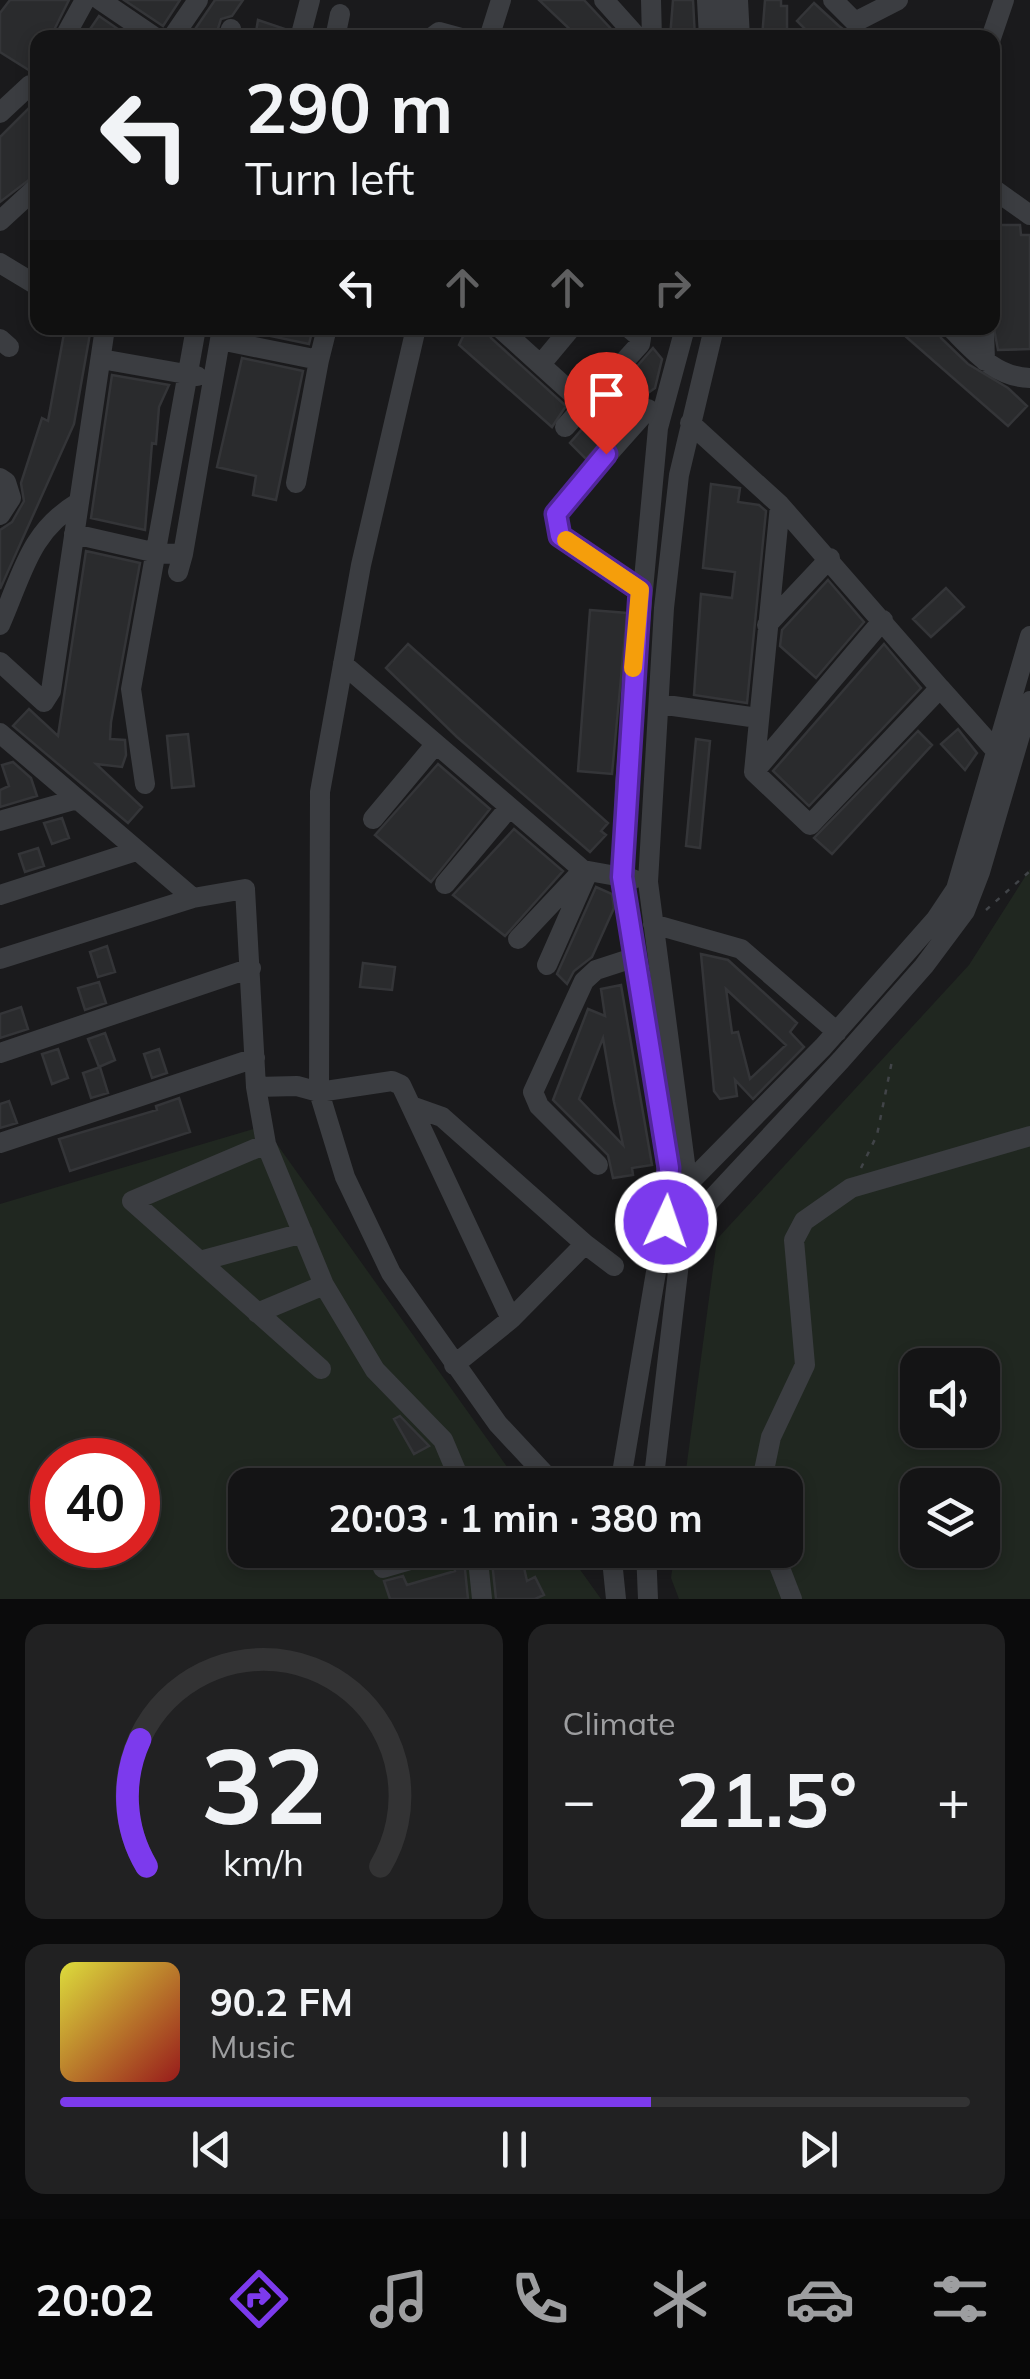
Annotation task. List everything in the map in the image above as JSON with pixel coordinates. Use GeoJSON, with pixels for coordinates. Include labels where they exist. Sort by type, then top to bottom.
{"type":"FeatureCollection","features":[{"type":"Feature","properties":{"kind":"street"},"geometry":{"type":"LineString","coordinates":[[68,30],[85,0]]}},
{"type":"Feature","properties":{"kind":"street"},"geometry":{"type":"LineString","coordinates":[[100,0],[144,30]]}},
{"type":"Feature","properties":{"kind":"street"},"geometry":{"type":"LineString","coordinates":[[177,30],[198,0]]}},
{"type":"Feature","properties":{"kind":"street"},"geometry":{"type":"LineString","coordinates":[[302,30],[310,0]]}},
{"type":"Feature","properties":{"kind":"street"},"geometry":{"type":"LineString","coordinates":[[492,30],[501,0]]}},
{"type":"Feature","properties":{"kind":"street"},"geometry":{"type":"LineString","coordinates":[[604,0],[631,30]]}},
{"type":"Feature","properties":{"kind":"street"},"geometry":{"type":"LineString","coordinates":[[652,0],[652,30]]}},
{"type":"Feature","properties":{"kind":"street"},"geometry":{"type":"LineString","coordinates":[[707,0],[709,30]]}},
{"type":"Feature","properties":{"kind":"street"},"geometry":{"type":"LineString","coordinates":[[721,0],[723,30]]}},
{"type":"Feature","properties":{"kind":"street"},"geometry":{"type":"LineString","coordinates":[[738,0],[740,30]]}},
{"type":"Feature","properties":{"kind":"street"},"geometry":{"type":"LineString","coordinates":[[833,0],[856,22],[898,0]]}},
{"type":"Feature","properties":{"kind":"street"},"geometry":{"type":"LineString","coordinates":[[994,30],[1004,0]]}},
{"type":"Feature","properties":{"kind":"street"},"geometry":{"type":"LineString","coordinates":[[337,30],[340,14]]}},
{"type":"Feature","properties":{"kind":"street"},"geometry":{"type":"LineString","coordinates":[[0,112],[30,85]]}},
{"type":"Feature","properties":{"kind":"street"},"geometry":{"type":"LineString","coordinates":[[0,221],[30,193]]}},
{"type":"Feature","properties":{"kind":"street"},"geometry":{"type":"LineString","coordinates":[[1000,193],[1027,212]]}},
{"type":"Feature","properties":{"kind":"street"},"geometry":{"type":"LineString","coordinates":[[1000,210],[1027,212]]}},
{"type":"Feature","properties":{"kind":"street"},"geometry":{"type":"LineString","coordinates":[[0,263],[30,281]]}},
{"type":"Feature","properties":{"kind":"street"},"geometry":{"type":"LineString","coordinates":[[0,662],[44,702],[51,691],[104,335]]}},
{"type":"Feature","properties":{"kind":"street"},"geometry":{"type":"LineString","coordinates":[[145,784],[131,689],[195,335]]}},
{"type":"Feature","properties":{"kind":"street"},"geometry":{"type":"LineString","coordinates":[[74,534],[157,553],[181,563],[221,335]]}},
{"type":"Feature","properties":{"kind":"street"},"geometry":{"type":"LineString","coordinates":[[225,335],[318,360]]}},
{"type":"Feature","properties":{"kind":"street"},"geometry":{"type":"LineString","coordinates":[[296,483],[325,335]]}},
{"type":"Feature","properties":{"kind":"street"},"geometry":{"type":"LineString","coordinates":[[414,335],[343,664],[320,792],[316,936],[319,1092],[344,1177],[391,1273],[498,1424],[539,1468]]}},
{"type":"Feature","properties":{"kind":"street"},"geometry":{"type":"LineString","coordinates":[[508,335],[585,405]]}},
{"type":"Feature","properties":{"kind":"street"},"geometry":{"type":"LineString","coordinates":[[541,364],[566,335]]}},
{"type":"Feature","properties":{"kind":"street"},"geometry":{"type":"LineString","coordinates":[[564,428],[641,341],[636,335]]}},
{"type":"Feature","properties":{"kind":"street"},"geometry":{"type":"LineString","coordinates":[[623,1468],[664,1244],[669,1168],[622,877],[640,590],[658,428],[683,335]]}},
{"type":"Feature","properties":{"kind":"street"},"geometry":{"type":"LineString","coordinates":[[655,1468],[688,1186],[648,882],[668,570],[690,423],[712,335]]}},
{"type":"Feature","properties":{"kind":"street"},"geometry":{"type":"LineString","coordinates":[[957,335],[985,361],[1011,378],[1030,378]]}},
{"type":"Feature","properties":{"kind":"street"},"geometry":{"type":"LineString","coordinates":[[984,335],[985,361]]}},
{"type":"Feature","properties":{"kind":"street"},"geometry":{"type":"LineString","coordinates":[[101,359],[214,379]]}},
{"type":"Feature","properties":{"kind":"street"},"geometry":{"type":"LineString","coordinates":[[640,590],[560,536],[556,514],[648,409]]}},
{"type":"Feature","properties":{"kind":"street"},"geometry":{"type":"LineString","coordinates":[[690,423],[780,505],[830,558],[998,753]]}},
{"type":"Feature","properties":{"kind":"street"},"geometry":{"type":"LineString","coordinates":[[0,478],[6,482],[11,498],[0,515]]}},
{"type":"Feature","properties":{"kind":"street"},"geometry":{"type":"LineString","coordinates":[[0,625],[40,533],[50,519],[79,502]]}},
{"type":"Feature","properties":{"kind":"street"},"geometry":{"type":"LineString","coordinates":[[754,772],[780,505]]}},
{"type":"Feature","properties":{"kind":"street"},"geometry":{"type":"LineString","coordinates":[[767,625],[830,558]]}},
{"type":"Feature","properties":{"kind":"street"},"geometry":{"type":"LineString","coordinates":[[754,772],[883,620]]}},
{"type":"Feature","properties":{"kind":"street"},"geometry":{"type":"LineString","coordinates":[[669,1200],[688,1186],[836,1032],[936,919],[956,889],[1030,636]]}},
{"type":"Feature","properties":{"kind":"street"},"geometry":{"type":"LineString","coordinates":[[343,664],[585,871],[648,882]]}},
{"type":"Feature","properties":{"kind":"street"},"geometry":{"type":"LineString","coordinates":[[754,772],[810,825],[940,688]]}},
{"type":"Feature","properties":{"kind":"street"},"geometry":{"type":"LineString","coordinates":[[664,1244],[683,1230],[865,1034],[965,911],[1030,701]]}},
{"type":"Feature","properties":{"kind":"street"},"geometry":{"type":"LineString","coordinates":[[658,704],[758,718]]}},
{"type":"Feature","properties":{"kind":"street"},"geometry":{"type":"LineString","coordinates":[[3,740],[193,898]]}},
{"type":"Feature","properties":{"kind":"street"},"geometry":{"type":"LineString","coordinates":[[374,819],[435,745]]}},
{"type":"Feature","properties":{"kind":"street"},"geometry":{"type":"LineString","coordinates":[[0,821],[74,800]]}},
{"type":"Feature","properties":{"kind":"street"},"geometry":{"type":"LineString","coordinates":[[445,884],[508,809]]}},
{"type":"Feature","properties":{"kind":"street"},"geometry":{"type":"LineString","coordinates":[[0,895],[136,850]]}},
{"type":"Feature","properties":{"kind":"street"},"geometry":{"type":"LineString","coordinates":[[518,938],[585,871]]}},
{"type":"Feature","properties":{"kind":"street"},"geometry":{"type":"LineString","coordinates":[[547,965],[585,871]]}},
{"type":"Feature","properties":{"kind":"street"},"geometry":{"type":"LineString","coordinates":[[0,959],[193,898],[245,889],[255,1058],[266,1086],[266,1144],[324,1286],[375,1370],[443,1440],[455,1468]]}},
{"type":"Feature","properties":{"kind":"street"},"geometry":{"type":"LineString","coordinates":[[653,924],[741,949],[836,1032]]}},
{"type":"Feature","properties":{"kind":"street"},"geometry":{"type":"LineString","coordinates":[[598,1165],[539,1106],[533,1092],[584,981],[596,970],[636,956]]}},
{"type":"Feature","properties":{"kind":"street"},"geometry":{"type":"LineString","coordinates":[[0,1053],[251,968]]}},
{"type":"Feature","properties":{"kind":"street"},"geometry":{"type":"LineString","coordinates":[[0,1143],[255,1058]]}},
{"type":"Feature","properties":{"kind":"street"},"geometry":{"type":"LineString","coordinates":[[266,1086],[297,1086],[319,1092],[392,1081],[401,1085],[511,1319]]}},
{"type":"Feature","properties":{"kind":"street"},"geometry":{"type":"LineString","coordinates":[[411,1106],[442,1118],[614,1266]]}},
{"type":"Feature","properties":{"kind":"street"},"geometry":{"type":"LineString","coordinates":[[765,1468],[771,1437],[805,1364],[797,1232],[804,1220],[851,1188],[1030,1136]]}},
{"type":"Feature","properties":{"kind":"street"},"geometry":{"type":"LineString","coordinates":[[266,1144],[132,1201],[321,1369]]}},
{"type":"Feature","properties":{"kind":"street"},"geometry":{"type":"LineString","coordinates":[[200,1261],[303,1233]]}},
{"type":"Feature","properties":{"kind":"street"},"geometry":{"type":"LineString","coordinates":[[454,1364],[511,1319],[585,1244]]}},
{"type":"Feature","properties":{"kind":"street"},"geometry":{"type":"LineString","coordinates":[[257,1313],[324,1286]]}},
{"type":"Feature","properties":{"kind":"street"},"geometry":{"type":"LineString","coordinates":[[478,1568],[482,1599]]}},
{"type":"Feature","properties":{"kind":"street"},"geometry":{"type":"LineString","coordinates":[[613,1568],[616,1599]]}},
{"type":"Feature","properties":{"kind":"street"},"geometry":{"type":"LineString","coordinates":[[647,1568],[648,1599]]}},
{"type":"Feature","properties":{"kind":"street"},"geometry":{"type":"LineString","coordinates":[[780,1568],[792,1599]]}},
{"type":"Feature","properties":{"kind":"path"},"geometry":{"type":"LineString","coordinates":[[965,911],[990,910],[1030,871]]}},
{"type":"Feature","properties":{"kind":"path"},"geometry":{"type":"LineString","coordinates":[[851,1188],[877,1135],[892,1061]]}},
{"type":"Feature","properties":{"kind":"shaded area"},"geometry":{"type":"Polygon","coordinates":[[[1030,869],[1030,1599],[679,1599],[671,1578],[672,1568],[803,1568],[803,1468],[686,1468],[717,1239],[969,965],[1030,869]]]}},
{"type":"Feature","properties":{"kind":"shaded area"},"geometry":{"type":"Polygon","coordinates":[[[264,1126],[508,1468],[228,1468],[228,1568],[579,1568],[601,1599],[0,1599],[0,1204],[264,1126]]]}},
{"type":"Feature","properties":{"kind":"building"},"geometry":{"type":"Polygon","coordinates":[[[10,0],[69,0],[54,30],[30,30],[30,71],[0,52],[0,13],[10,0]]]}},
{"type":"Feature","properties":{"kind":"building"},"geometry":{"type":"Polygon","coordinates":[[[124,0],[180,0],[163,26],[124,0]]]}},
{"type":"Feature","properties":{"kind":"building"},"geometry":{"type":"Polygon","coordinates":[[[215,0],[243,0],[232,16],[221,19],[218,30],[194,30],[215,0]]]}},
{"type":"Feature","properties":{"kind":"building"},"geometry":{"type":"Polygon","coordinates":[[[539,0],[584,0],[612,30],[571,30],[539,0]]]}},
{"type":"Feature","properties":{"kind":"building"},"geometry":{"type":"Polygon","coordinates":[[[673,0],[693,0],[695,30],[671,30],[673,0]]]}},
{"type":"Feature","properties":{"kind":"building"},"geometry":{"type":"Polygon","coordinates":[[[765,0],[781,0],[781,6],[787,6],[787,30],[763,30],[765,0]]]}},
{"type":"Feature","properties":{"kind":"building"},"geometry":{"type":"Polygon","coordinates":[[[814,3],[844,30],[806,30],[797,21],[814,3]]]}},
{"type":"Feature","properties":{"kind":"building"},"geometry":{"type":"Polygon","coordinates":[[[99,16],[119,30],[89,30],[99,16]]]}},
{"type":"Feature","properties":{"kind":"building"},"geometry":{"type":"Polygon","coordinates":[[[258,20],[288,30],[256,30],[258,20]]]}},
{"type":"Feature","properties":{"kind":"building"},"geometry":{"type":"Polygon","coordinates":[[[30,107],[30,179],[0,202],[0,137],[30,107]]]}},
{"type":"Feature","properties":{"kind":"building"},"geometry":{"type":"Polygon","coordinates":[[[1000,225],[1020,225],[1021,235],[1030,235],[1030,349],[998,350],[995,335],[1000,335],[1000,225]]]}},
{"type":"Feature","properties":{"kind":"building"},"geometry":{"type":"Polygon","coordinates":[[[64,335],[90,335],[74,424],[0,589],[0,530],[12,522],[24,501],[21,483],[42,418],[48,421],[64,335]]]}},
{"type":"Feature","properties":{"kind":"building"},"geometry":{"type":"Polygon","coordinates":[[[266,335],[311,335],[309,344],[266,335]]]}},
{"type":"Feature","properties":{"kind":"building"},"geometry":{"type":"Polygon","coordinates":[[[464,335],[490,335],[566,406],[552,427],[459,345],[464,335]]]}},
{"type":"Feature","properties":{"kind":"building"},"geometry":{"type":"Polygon","coordinates":[[[904,335],[940,335],[968,364],[1008,388],[1027,406],[1008,426],[904,335]]]}},
{"type":"Feature","properties":{"kind":"building"},"geometry":{"type":"Polygon","coordinates":[[[653,348],[662,359],[655,388],[638,400],[586,459],[570,443],[653,348]]]}},
{"type":"Feature","properties":{"kind":"building"},"geometry":{"type":"Polygon","coordinates":[[[242,358],[303,371],[276,500],[253,495],[256,476],[217,467],[242,358]]]}},
{"type":"Feature","properties":{"kind":"building"},"geometry":{"type":"Polygon","coordinates":[[[112,375],[169,385],[159,407],[156,444],[152,443],[145,530],[91,518],[112,375]]]}},
{"type":"Feature","properties":{"kind":"building"},"geometry":{"type":"Polygon","coordinates":[[[711,484],[740,488],[738,502],[759,505],[766,511],[747,703],[694,695],[701,594],[732,598],[735,572],[703,568],[711,484]]]}},
{"type":"Feature","properties":{"kind":"building"},"geometry":{"type":"Polygon","coordinates":[[[86,551],[140,563],[111,722],[110,739],[125,740],[126,755],[122,767],[96,764],[142,807],[128,823],[13,726],[29,709],[58,736],[86,551]]]}},
{"type":"Feature","properties":{"kind":"building"},"geometry":{"type":"Polygon","coordinates":[[[828,580],[864,622],[816,678],[780,646],[782,630],[828,580]]]}},
{"type":"Feature","properties":{"kind":"building"},"geometry":{"type":"Polygon","coordinates":[[[946,588],[964,607],[931,637],[913,619],[946,588]]]}},
{"type":"Feature","properties":{"kind":"building"},"geometry":{"type":"Polygon","coordinates":[[[590,610],[627,613],[612,774],[578,771],[590,610]]]}},
{"type":"Feature","properties":{"kind":"building"},"geometry":{"type":"Polygon","coordinates":[[[408,644],[608,823],[601,831],[606,835],[590,852],[457,737],[386,668],[408,644]]]}},
{"type":"Feature","properties":{"kind":"building"},"geometry":{"type":"Polygon","coordinates":[[[884,644],[921,688],[809,806],[773,771],[884,644]]]}},
{"type":"Feature","properties":{"kind":"building"},"geometry":{"type":"Polygon","coordinates":[[[958,729],[977,753],[965,770],[941,744],[958,729]]]}},
{"type":"Feature","properties":{"kind":"building"},"geometry":{"type":"Polygon","coordinates":[[[918,731],[932,745],[832,854],[814,838],[918,731]]]}},
{"type":"Feature","properties":{"kind":"building"},"geometry":{"type":"Polygon","coordinates":[[[188,734],[194,786],[172,788],[167,736],[188,734]]]}},
{"type":"Feature","properties":{"kind":"building"},"geometry":{"type":"Polygon","coordinates":[[[696,739],[710,741],[700,848],[686,846],[696,739]]]}},
{"type":"Feature","properties":{"kind":"building"},"geometry":{"type":"Polygon","coordinates":[[[13,762],[31,778],[37,796],[0,807],[0,790],[9,786],[2,765],[13,762]]]}},
{"type":"Feature","properties":{"kind":"building"},"geometry":{"type":"Polygon","coordinates":[[[438,764],[490,809],[431,882],[375,835],[438,764]]]}},
{"type":"Feature","properties":{"kind":"building"},"geometry":{"type":"Polygon","coordinates":[[[62,818],[69,838],[52,844],[44,823],[62,818]]]}},
{"type":"Feature","properties":{"kind":"building"},"geometry":{"type":"Polygon","coordinates":[[[514,829],[563,871],[505,936],[453,895],[514,829]]]}},
{"type":"Feature","properties":{"kind":"building"},"geometry":{"type":"Polygon","coordinates":[[[38,848],[44,866],[25,872],[19,854],[38,848]]]}},
{"type":"Feature","properties":{"kind":"building"},"geometry":{"type":"Polygon","coordinates":[[[596,887],[612,894],[614,908],[592,957],[574,971],[567,984],[557,974],[596,887]]]}},
{"type":"Feature","properties":{"kind":"building"},"geometry":{"type":"Polygon","coordinates":[[[107,946],[115,972],[98,977],[90,952],[107,946]]]}},
{"type":"Feature","properties":{"kind":"building"},"geometry":{"type":"Polygon","coordinates":[[[701,954],[728,960],[797,1023],[790,1032],[804,1047],[753,1099],[735,1080],[737,1096],[720,1099],[714,1091],[701,954]],[[726,989],[732,1033],[738,1032],[750,1079],[786,1045],[726,989]]]}},
{"type":"Feature","properties":{"kind":"building"},"geometry":{"type":"Polygon","coordinates":[[[363,963],[395,967],[392,990],[360,987],[363,963]]]}},
{"type":"Feature","properties":{"kind":"building"},"geometry":{"type":"Polygon","coordinates":[[[99,982],[106,1003],[85,1010],[78,988],[99,982]]]}},
{"type":"Feature","properties":{"kind":"building"},"geometry":{"type":"Polygon","coordinates":[[[621,985],[652,1165],[632,1168],[633,1175],[613,1178],[608,1155],[553,1100],[588,1009],[605,1016],[601,989],[621,985]],[[603,1038],[579,1099],[623,1145],[603,1038]]]}},
{"type":"Feature","properties":{"kind":"building"},"geometry":{"type":"Polygon","coordinates":[[[21,1007],[28,1029],[0,1038],[0,1014],[21,1007]]]}},
{"type":"Feature","properties":{"kind":"building"},"geometry":{"type":"Polygon","coordinates":[[[105,1033],[115,1060],[99,1067],[88,1039],[105,1033]]]}},
{"type":"Feature","properties":{"kind":"building"},"geometry":{"type":"Polygon","coordinates":[[[58,1049],[68,1078],[52,1084],[42,1054],[58,1049]]]}},
{"type":"Feature","properties":{"kind":"building"},"geometry":{"type":"Polygon","coordinates":[[[159,1049],[167,1073],[152,1078],[144,1054],[159,1049]]]}},
{"type":"Feature","properties":{"kind":"building"},"geometry":{"type":"Polygon","coordinates":[[[100,1067],[108,1093],[91,1098],[83,1073],[100,1067]]]}},
{"type":"Feature","properties":{"kind":"building"},"geometry":{"type":"Polygon","coordinates":[[[179,1098],[190,1132],[70,1171],[59,1139],[157,1110],[156,1106],[179,1098]]]}},
{"type":"Feature","properties":{"kind":"building"},"geometry":{"type":"Polygon","coordinates":[[[9,1101],[17,1123],[0,1128],[0,1104],[9,1101]]]}},
{"type":"Feature","properties":{"kind":"building"},"geometry":{"type":"Polygon","coordinates":[[[400,1416],[429,1446],[414,1454],[394,1419],[400,1416]]]}},
{"type":"Feature","properties":{"kind":"building"},"geometry":{"type":"Polygon","coordinates":[[[454,1568],[465,1568],[468,1599],[390,1599],[384,1581],[403,1576],[407,1585],[455,1571],[454,1568]]]}},
{"type":"Feature","properties":{"kind":"building"},"geometry":{"type":"Polygon","coordinates":[[[493,1568],[524,1568],[527,1581],[535,1577],[544,1595],[535,1599],[496,1599],[493,1568]]]}},
{"type":"Feature","properties":{"kind":"slow traffic"},"geometry":{"type":"LineString","coordinates":[[566,540],[640,590],[633,668]]}},
{"type":"Feature","properties":{"kind":"route"},"geometry":{"type":"LineString","coordinates":[[606,454],[556,514],[555,524],[560,536],[640,590],[622,877],[669,1168],[666,1222]]}}]}
